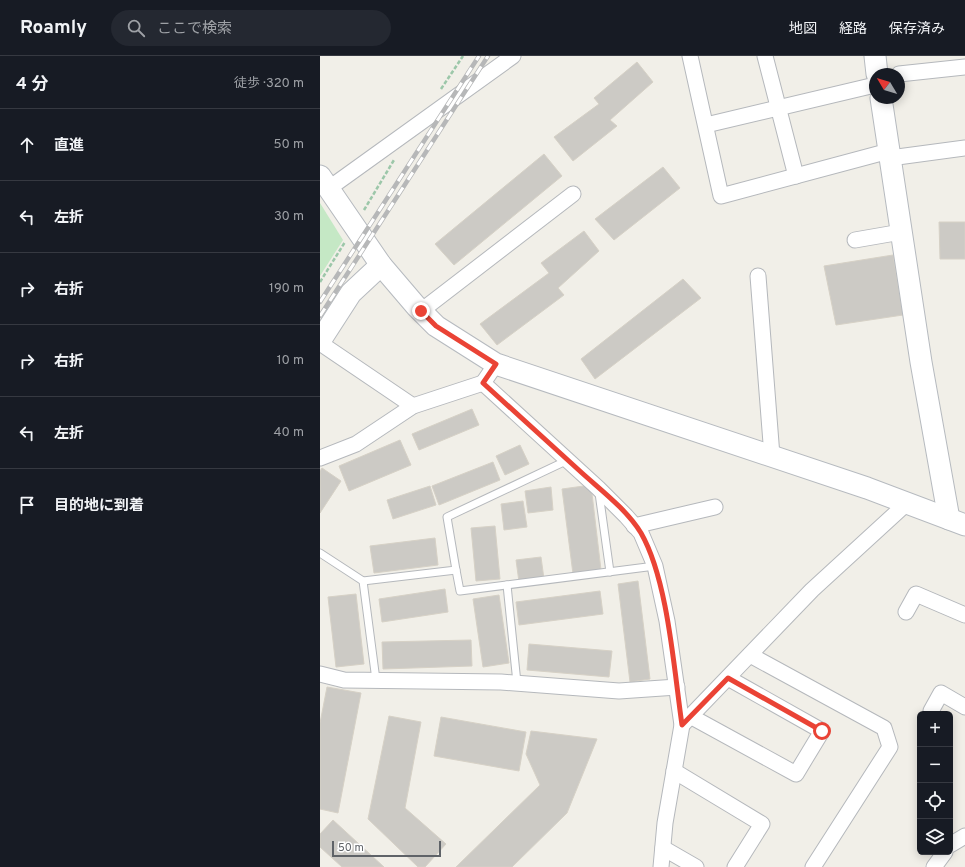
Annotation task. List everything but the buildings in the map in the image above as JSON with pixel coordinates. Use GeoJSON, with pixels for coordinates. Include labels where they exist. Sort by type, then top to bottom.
{"type":"FeatureCollection","features":[{"type":"Feature","properties":{"kind":"street"},"geometry":{"type":"LineString","coordinates":[[513,56],[324,182],[381,265],[421,311],[436,326],[496,364],[772,456],[957,522]]}},
{"type":"Feature","properties":{"kind":"street"},"geometry":{"type":"LineString","coordinates":[[690,56],[721,196],[796,176],[889,155],[965,148]]}},
{"type":"Feature","properties":{"kind":"street"},"geometry":{"type":"LineString","coordinates":[[765,56],[796,176]]}},
{"type":"Feature","properties":{"kind":"street"},"geometry":{"type":"LineString","coordinates":[[875,56],[877,68]]}},
{"type":"Feature","properties":{"kind":"street"},"geometry":{"type":"LineString","coordinates":[[905,73],[965,67]]}},
{"type":"Feature","properties":{"kind":"street"},"geometry":{"type":"LineString","coordinates":[[706,125],[778,106],[869,86]]}},
{"type":"Feature","properties":{"kind":"street"},"geometry":{"type":"LineString","coordinates":[[882,104],[921,362],[957,522]]}},
{"type":"Feature","properties":{"kind":"street"},"geometry":{"type":"LineString","coordinates":[[421,311],[573,194]]}},
{"type":"Feature","properties":{"kind":"street"},"geometry":{"type":"LineString","coordinates":[[855,240],[901,232]]}},
{"type":"Feature","properties":{"kind":"street"},"geometry":{"type":"LineString","coordinates":[[381,265],[352,293],[320,342],[413,406]]}},
{"type":"Feature","properties":{"kind":"street"},"geometry":{"type":"LineString","coordinates":[[758,276],[772,456]]}},
{"type":"Feature","properties":{"kind":"street"},"geometry":{"type":"LineString","coordinates":[[320,458],[356,444],[413,406],[483,383],[496,364]]}},
{"type":"Feature","properties":{"kind":"street"},"geometry":{"type":"LineString","coordinates":[[483,383],[598,488],[641,533],[655,566],[667,621],[677,687],[686,721],[674,772],[665,823],[661,867]]}},
{"type":"Feature","properties":{"kind":"street"},"geometry":{"type":"LineString","coordinates":[[686,721],[812,590],[907,503]]}},
{"type":"Feature","properties":{"kind":"street"},"geometry":{"type":"LineString","coordinates":[[634,526],[715,507]]}},
{"type":"Feature","properties":{"kind":"street"},"geometry":{"type":"LineString","coordinates":[[906,612],[916,594],[965,615]]}},
{"type":"Feature","properties":{"kind":"street"},"geometry":{"type":"LineString","coordinates":[[750,655],[884,728],[890,748],[813,867]]}},
{"type":"Feature","properties":{"kind":"street"},"geometry":{"type":"LineString","coordinates":[[320,674],[344,680],[517,683],[618,691],[677,687]]}},
{"type":"Feature","properties":{"kind":"street"},"geometry":{"type":"LineString","coordinates":[[686,721],[796,774],[822,731],[728,678]]}},
{"type":"Feature","properties":{"kind":"street"},"geometry":{"type":"LineString","coordinates":[[932,711],[941,693],[965,706]]}},
{"type":"Feature","properties":{"kind":"street"},"geometry":{"type":"LineString","coordinates":[[674,772],[762,824],[735,867]]}},
{"type":"Feature","properties":{"kind":"street"},"geometry":{"type":"LineString","coordinates":[[953,843],[965,836]]}},
{"type":"Feature","properties":{"kind":"street"},"geometry":{"type":"LineString","coordinates":[[663,848],[696,867]]}},
{"type":"Feature","properties":{"kind":"street"},"geometry":{"type":"LineString","coordinates":[[934,867],[943,855]]}},
{"type":"Feature","properties":{"kind":"lane"},"geometry":{"type":"LineString","coordinates":[[568,460],[447,517],[460,591],[655,566]]}},
{"type":"Feature","properties":{"kind":"lane"},"geometry":{"type":"LineString","coordinates":[[598,488],[610,572]]}},
{"type":"Feature","properties":{"kind":"lane"},"geometry":{"type":"LineString","coordinates":[[320,553],[363,581],[456,570]]}},
{"type":"Feature","properties":{"kind":"lane"},"geometry":{"type":"LineString","coordinates":[[363,581],[376,680]]}},
{"type":"Feature","properties":{"kind":"lane"},"geometry":{"type":"LineString","coordinates":[[507,585],[517,683]]}},
{"type":"Feature","properties":{"kind":"path"},"geometry":{"type":"LineString","coordinates":[[437,95],[463,56]]}},
{"type":"Feature","properties":{"kind":"path"},"geometry":{"type":"LineString","coordinates":[[362,214],[395,160]]}},
{"type":"Feature","properties":{"kind":"path"},"geometry":{"type":"LineString","coordinates":[[320,282],[346,241]]}},
{"type":"Feature","properties":{"kind":"green space"},"geometry":{"type":"Polygon","coordinates":[[[320,203],[343,240],[320,276],[320,203]]]}},
{"type":"Feature","properties":{"kind":"railway"},"geometry":{"type":"LineString","coordinates":[[320,302],[479,56]]}},
{"type":"Feature","properties":{"kind":"railway"},"geometry":{"type":"LineString","coordinates":[[320,316],[488,56]]}},
{"type":"Feature","properties":{"kind":"route"},"geometry":{"type":"LineString","coordinates":[[421,311],[436,326],[496,364],[483,383],[598,488],[641,533],[657,572],[667,621],[682,725],[728,678],[822,731]]}}]}
